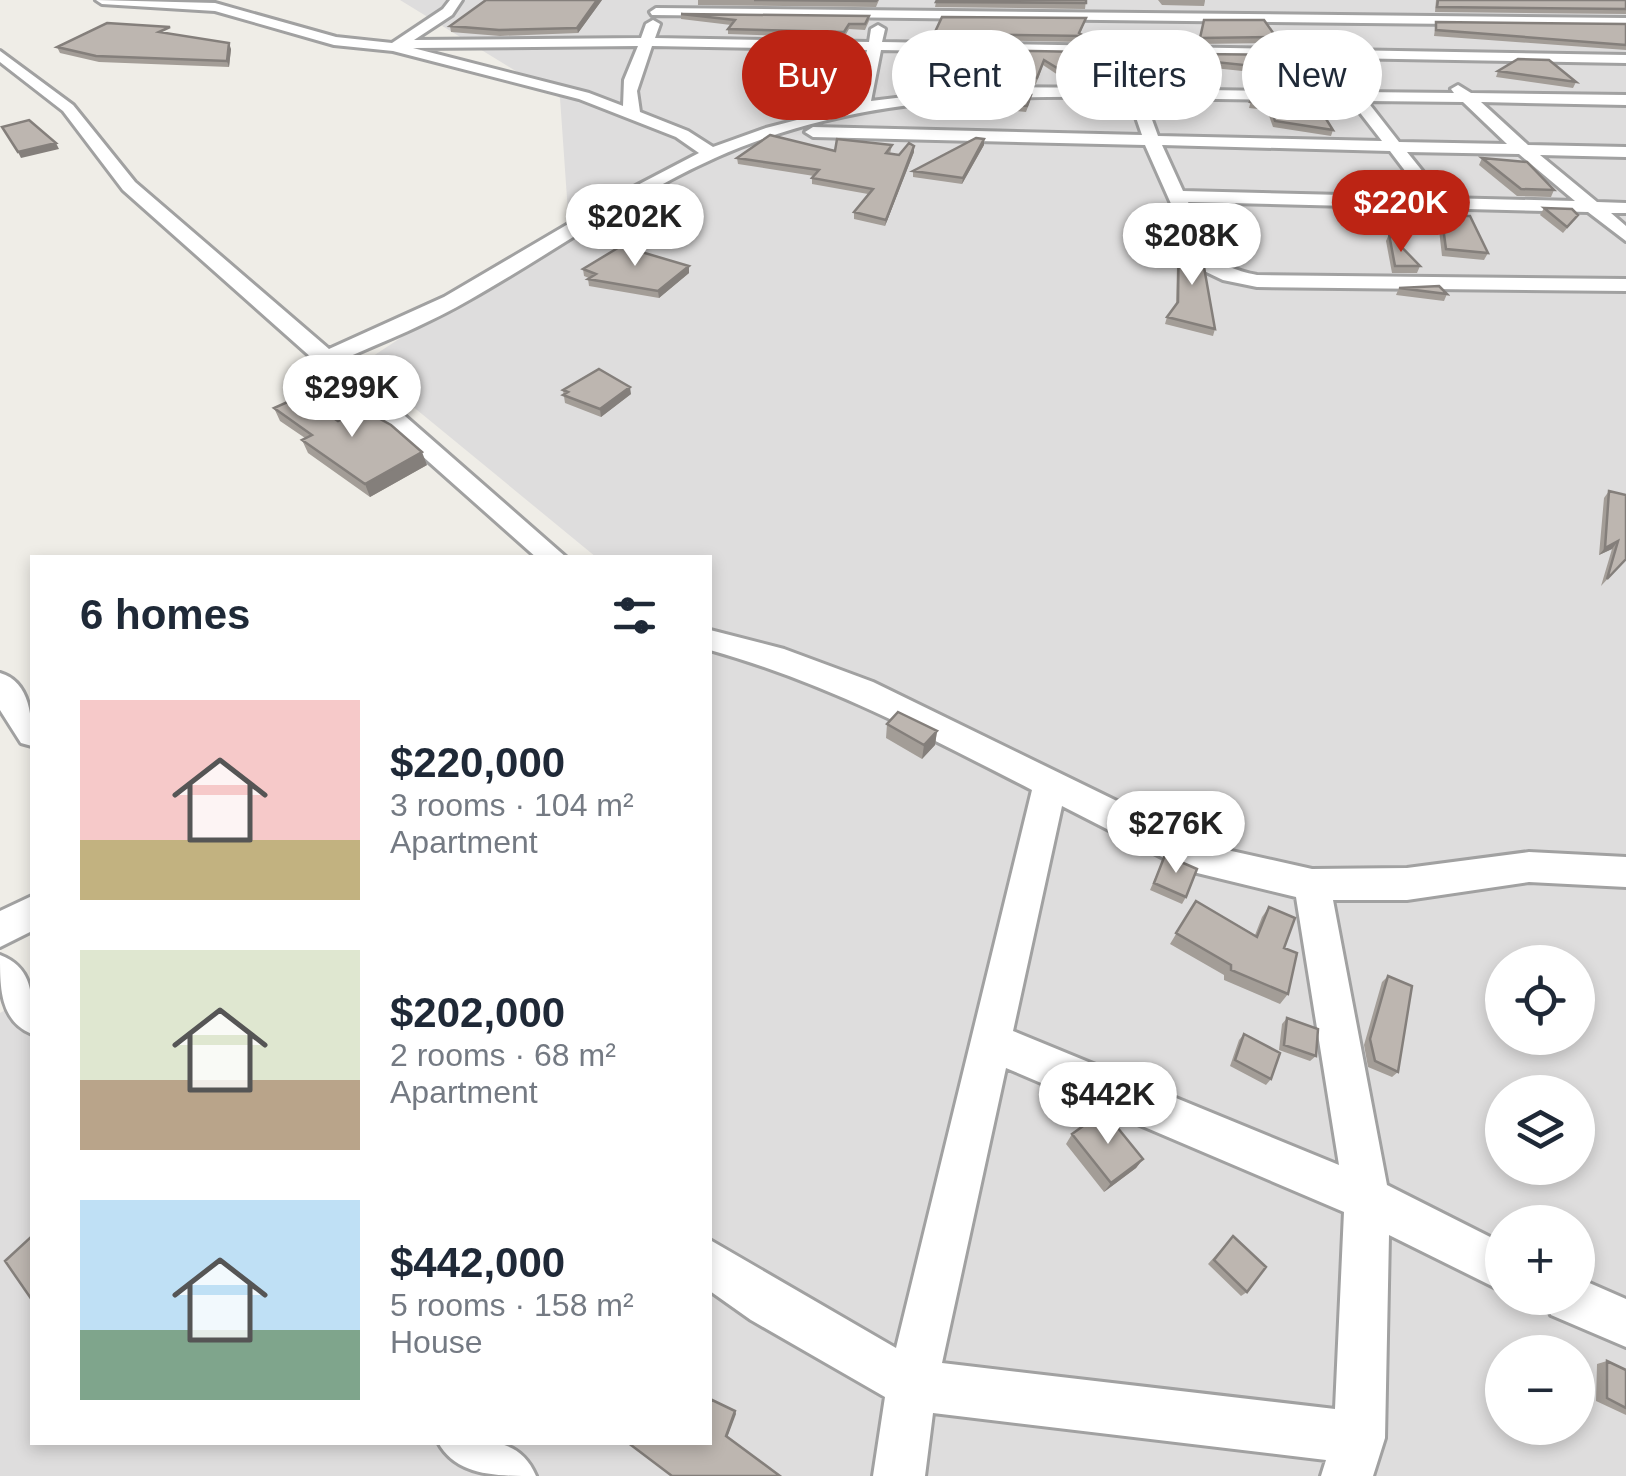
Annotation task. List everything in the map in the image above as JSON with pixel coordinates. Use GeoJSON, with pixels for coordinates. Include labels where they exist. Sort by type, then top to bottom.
{"type":"FeatureCollection","features":[{"type":"Feature","properties":{"kind":"street"},"geometry":{"type":"LineString","coordinates":[[102,0],[215,7],[282,22],[334,40],[398,45],[648,42],[1056,51]]}},
{"type":"Feature","properties":{"kind":"street"},"geometry":{"type":"LineString","coordinates":[[398,45],[448,12],[456,0]]}},
{"type":"Feature","properties":{"kind":"street"},"geometry":{"type":"LineString","coordinates":[[1249,0],[1278,30]]}},
{"type":"Feature","properties":{"kind":"street"},"geometry":{"type":"LineString","coordinates":[[1371,0],[1466,96],[1626,235]]}},
{"type":"Feature","properties":{"kind":"street"},"geometry":{"type":"LineString","coordinates":[[633,112],[628,104],[630,85],[658,6],[1097,8],[1244,30]]}},
{"type":"Feature","properties":{"kind":"street"},"geometry":{"type":"LineString","coordinates":[[872,65],[880,7]]}},
{"type":"Feature","properties":{"kind":"street"},"geometry":{"type":"LineString","coordinates":[[1598,11],[1622,25]]}},
{"type":"Feature","properties":{"kind":"street"},"geometry":{"type":"LineString","coordinates":[[1324,30],[1391,20],[1622,25]]}},
{"type":"Feature","properties":{"kind":"street"},"geometry":{"type":"LineString","coordinates":[[398,45],[633,112],[682,134],[711,153]]}},
{"type":"Feature","properties":{"kind":"street"},"geometry":{"type":"LineString","coordinates":[[0,55],[68,108],[129,186],[551,555]]}},
{"type":"Feature","properties":{"kind":"street"},"geometry":{"type":"LineString","coordinates":[[1382,55],[1626,59]]}},
{"type":"Feature","properties":{"kind":"street"},"geometry":{"type":"LineString","coordinates":[[872,106],[986,91],[1056,92]]}},
{"type":"Feature","properties":{"kind":"street"},"geometry":{"type":"LineString","coordinates":[[1382,96],[1626,100]]}},
{"type":"Feature","properties":{"kind":"street"},"geometry":{"type":"LineString","coordinates":[[324,360],[466,294],[594,213],[711,153],[819,120]]}},
{"type":"Feature","properties":{"kind":"street"},"geometry":{"type":"LineString","coordinates":[[1145,120],[1206,265],[1230,276],[1257,281],[1626,285]]}},
{"type":"Feature","properties":{"kind":"street"},"geometry":{"type":"LineString","coordinates":[[1375,120],[1438,202]]}},
{"type":"Feature","properties":{"kind":"street"},"geometry":{"type":"LineString","coordinates":[[779,131],[1626,152]]}},
{"type":"Feature","properties":{"kind":"street"},"geometry":{"type":"LineString","coordinates":[[1177,196],[1626,208]]}},
{"type":"Feature","properties":{"kind":"street"},"geometry":{"type":"LineString","coordinates":[[712,641],[773,656],[862,690],[1202,860],[1312,885],[1406,884],[1529,867],[1626,872]]}},
{"type":"Feature","properties":{"kind":"street"},"geometry":{"type":"LineString","coordinates":[[0,684],[30,731]]}},
{"type":"Feature","properties":{"kind":"street"},"geometry":{"type":"LineString","coordinates":[[899,1476],[912,1385],[1050,784]]}},
{"type":"Feature","properties":{"kind":"street"},"geometry":{"type":"LineString","coordinates":[[712,1264],[768,1302],[912,1385],[1353,1457],[1366,1199],[1312,885]]}},
{"type":"Feature","properties":{"kind":"street"},"geometry":{"type":"LineString","coordinates":[[0,930],[30,913]]}},
{"type":"Feature","properties":{"kind":"street"},"geometry":{"type":"LineString","coordinates":[[0,973],[30,1012]]}},
{"type":"Feature","properties":{"kind":"street"},"geometry":{"type":"LineString","coordinates":[[991,1042],[1366,1199],[1485,1259]]}},
{"type":"Feature","properties":{"kind":"street"},"geometry":{"type":"LineString","coordinates":[[1595,1309],[1626,1322]]}},
{"type":"Feature","properties":{"kind":"street"},"geometry":{"type":"LineString","coordinates":[[468,1445],[510,1476]]}},
{"type":"Feature","properties":{"kind":"shaded area"},"geometry":{"type":"Polygon","coordinates":[[[400,0],[1626,0],[1626,1476],[0,1476],[0,1013],[30,996],[30,1445],[712,1445],[712,555],[594,555],[361,364],[569,227],[560,98],[400,0]]]}},
{"type":"Feature","properties":{"kind":"building"},"geometry":{"type":"Polygon","coordinates":[[[486,0],[597,0],[577,28],[499,30],[450,26],[486,0]]]}},
{"type":"Feature","properties":{"kind":"building"},"geometry":{"type":"Polygon","coordinates":[[[1086,0],[1086,3],[936,2],[1086,0]]]}},
{"type":"Feature","properties":{"kind":"building"},"geometry":{"type":"Polygon","coordinates":[[[1438,0],[1626,0],[1626,9],[1437,7],[1438,0]]]}},
{"type":"Feature","properties":{"kind":"building"},"geometry":{"type":"Polygon","coordinates":[[[681,14],[869,16],[865,24],[849,24],[845,30],[728,29],[735,20],[681,14]]]}},
{"type":"Feature","properties":{"kind":"building"},"geometry":{"type":"Polygon","coordinates":[[[942,17],[1086,18],[1080,30],[1056,30],[1056,36],[1036,35],[1036,30],[936,30],[942,17]]]}},
{"type":"Feature","properties":{"kind":"building"},"geometry":{"type":"Polygon","coordinates":[[[1204,20],[1264,20],[1271,30],[1242,30],[1242,37],[1222,38],[1222,30],[1202,30],[1204,20]]]}},
{"type":"Feature","properties":{"kind":"building"},"geometry":{"type":"Polygon","coordinates":[[[1436,22],[1626,24],[1626,45],[1436,30],[1436,22]]]}},
{"type":"Feature","properties":{"kind":"building"},"geometry":{"type":"Polygon","coordinates":[[[107,23],[170,27],[159,32],[229,43],[227,61],[96,56],[57,47],[107,23]]]}},
{"type":"Feature","properties":{"kind":"building"},"geometry":{"type":"Polygon","coordinates":[[[1036,51],[1056,51],[1056,67],[1044,60],[1037,78],[1036,51]]]}},
{"type":"Feature","properties":{"kind":"building"},"geometry":{"type":"Polygon","coordinates":[[[1222,54],[1242,54],[1242,65],[1222,63],[1222,54]]]}},
{"type":"Feature","properties":{"kind":"building"},"geometry":{"type":"Polygon","coordinates":[[[1518,59],[1549,60],[1576,82],[1498,71],[1518,59]]]}},
{"type":"Feature","properties":{"kind":"building"},"geometry":{"type":"Polygon","coordinates":[[[29,120],[56,143],[18,152],[2,127],[29,120]]]}},
{"type":"Feature","properties":{"kind":"building"},"geometry":{"type":"Polygon","coordinates":[[[1327,120],[1333,130],[1275,121],[1327,120]]]}},
{"type":"Feature","properties":{"kind":"building"},"geometry":{"type":"Polygon","coordinates":[[[770,135],[835,151],[837,139],[892,145],[886,153],[899,155],[909,143],[914,146],[886,220],[854,212],[873,189],[812,178],[819,170],[737,158],[770,135]]]}},
{"type":"Feature","properties":{"kind":"building"},"geometry":{"type":"Polygon","coordinates":[[[976,138],[984,139],[963,178],[913,171],[976,138]]]}},
{"type":"Feature","properties":{"kind":"building"},"geometry":{"type":"Polygon","coordinates":[[[1482,158],[1527,162],[1554,190],[1521,189],[1482,158]]]}},
{"type":"Feature","properties":{"kind":"building"},"geometry":{"type":"Polygon","coordinates":[[[1440,205],[1456,206],[1464,216],[1470,216],[1488,253],[1446,249],[1440,205]]]}},
{"type":"Feature","properties":{"kind":"building"},"geometry":{"type":"Polygon","coordinates":[[[1544,208],[1572,209],[1578,215],[1567,227],[1544,208]]]}},
{"type":"Feature","properties":{"kind":"building"},"geometry":{"type":"Polygon","coordinates":[[[1179,221],[1204,267],[1215,329],[1167,317],[1178,302],[1179,221]]]}},
{"type":"Feature","properties":{"kind":"building"},"geometry":{"type":"Polygon","coordinates":[[[1389,234],[1420,266],[1395,266],[1389,234]]]}},
{"type":"Feature","properties":{"kind":"building"},"geometry":{"type":"Polygon","coordinates":[[[621,246],[689,266],[658,291],[588,279],[596,274],[583,269],[621,246]]]}},
{"type":"Feature","properties":{"kind":"building"},"geometry":{"type":"Polygon","coordinates":[[[1439,286],[1447,294],[1399,288],[1439,286]]]}},
{"type":"Feature","properties":{"kind":"building"},"geometry":{"type":"Polygon","coordinates":[[[599,369],[630,387],[600,409],[563,395],[568,392],[563,390],[599,369]]]}},
{"type":"Feature","properties":{"kind":"building"},"geometry":{"type":"Polygon","coordinates":[[[301,396],[338,421],[362,409],[391,425],[422,452],[365,484],[302,440],[312,435],[274,408],[301,396]]]}},
{"type":"Feature","properties":{"kind":"building"},"geometry":{"type":"Polygon","coordinates":[[[1609,491],[1626,495],[1626,559],[1607,579],[1618,541],[1605,548],[1609,491]]]}},
{"type":"Feature","properties":{"kind":"building"},"geometry":{"type":"Polygon","coordinates":[[[898,712],[937,731],[924,745],[887,724],[898,712]]]}},
{"type":"Feature","properties":{"kind":"building"},"geometry":{"type":"Polygon","coordinates":[[[1165,855],[1197,869],[1186,897],[1154,883],[1165,855]]]}},
{"type":"Feature","properties":{"kind":"building"},"geometry":{"type":"Polygon","coordinates":[[[1196,901],[1257,937],[1269,907],[1295,918],[1284,948],[1297,953],[1288,994],[1231,970],[1231,965],[1176,933],[1196,901]]]}},
{"type":"Feature","properties":{"kind":"building"},"geometry":{"type":"Polygon","coordinates":[[[1388,976],[1412,986],[1398,1072],[1375,1061],[1370,1039],[1388,976]]]}},
{"type":"Feature","properties":{"kind":"building"},"geometry":{"type":"Polygon","coordinates":[[[1287,1018],[1318,1029],[1316,1056],[1284,1045],[1287,1018]]]}},
{"type":"Feature","properties":{"kind":"building"},"geometry":{"type":"Polygon","coordinates":[[[1244,1034],[1280,1053],[1271,1079],[1235,1060],[1244,1034]]]}},
{"type":"Feature","properties":{"kind":"building"},"geometry":{"type":"Polygon","coordinates":[[[1104,1111],[1143,1159],[1111,1183],[1072,1134],[1104,1111]]]}},
{"type":"Feature","properties":{"kind":"building"},"geometry":{"type":"Polygon","coordinates":[[[1233,1236],[1266,1267],[1247,1292],[1214,1260],[1233,1236]]]}},
{"type":"Feature","properties":{"kind":"building"},"geometry":{"type":"Polygon","coordinates":[[[30,1238],[30,1297],[5,1261],[30,1238]]]}},
{"type":"Feature","properties":{"kind":"building"},"geometry":{"type":"Polygon","coordinates":[[[1607,1361],[1626,1370],[1626,1408],[1607,1398],[1607,1361]]]}},
{"type":"Feature","properties":{"kind":"building"},"geometry":{"type":"Polygon","coordinates":[[[712,1400],[735,1411],[726,1436],[780,1476],[672,1476],[631,1445],[712,1445],[712,1400]]]}}]}
